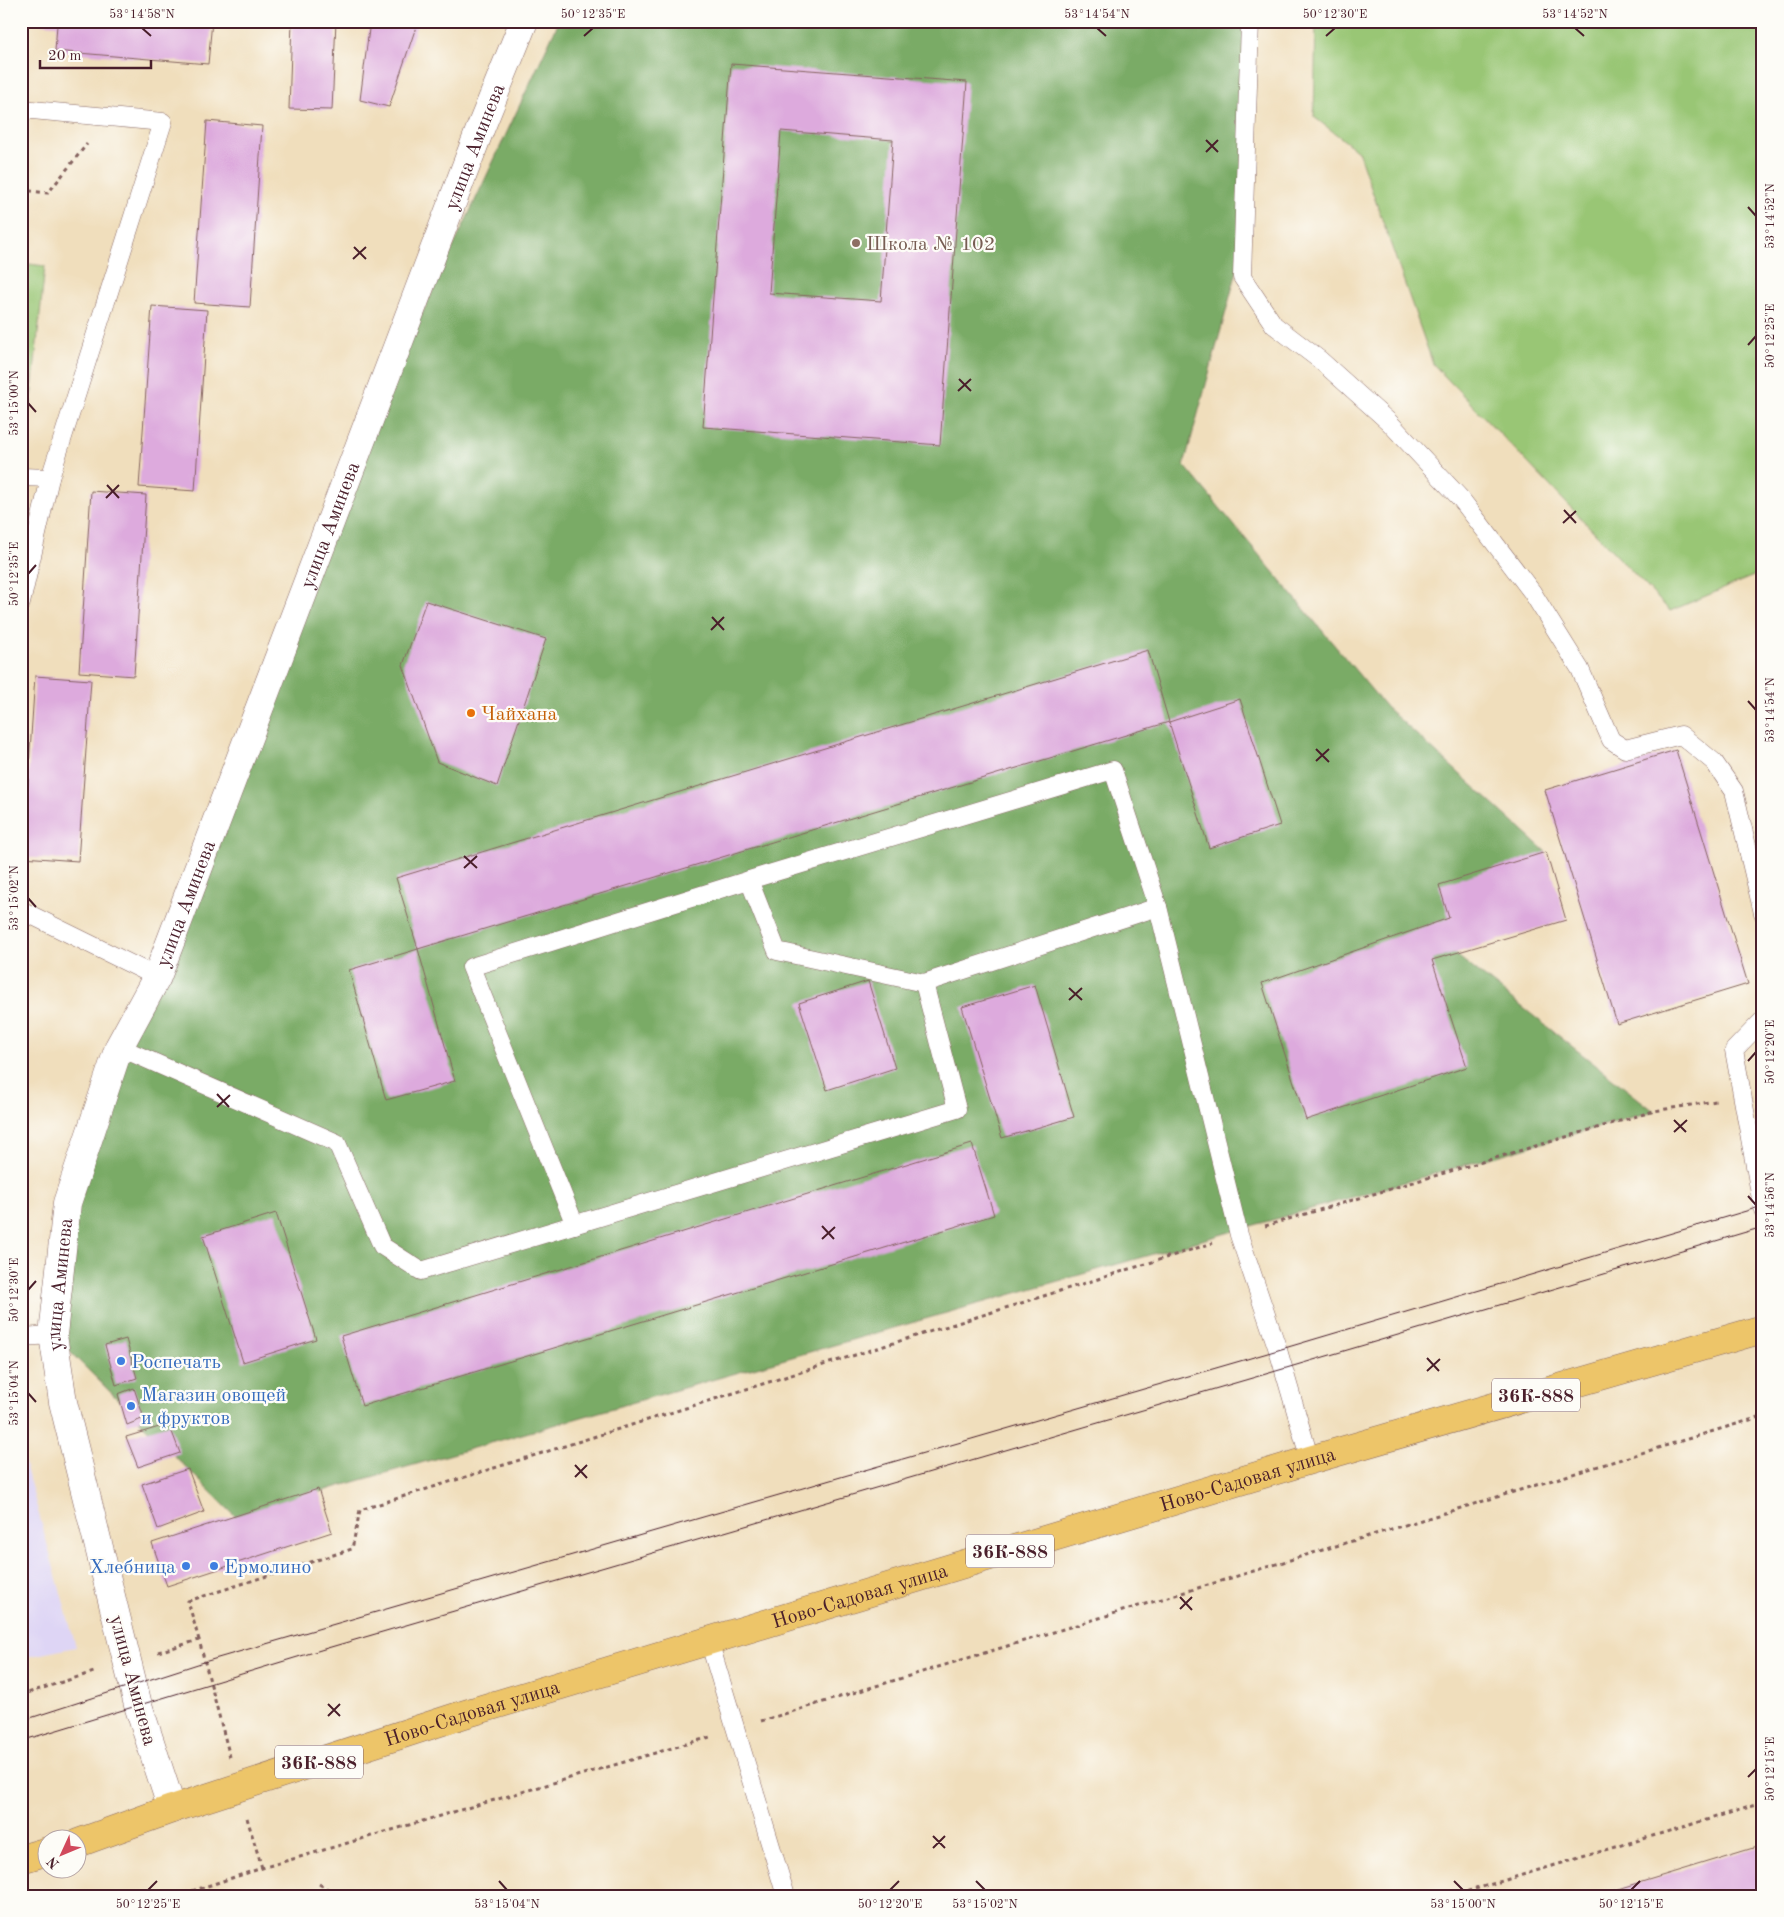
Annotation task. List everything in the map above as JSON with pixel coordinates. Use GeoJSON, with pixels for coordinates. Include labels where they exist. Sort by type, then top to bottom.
{"type":"FeatureCollection","features":[{"type":"Feature","properties":{"kind":"main road","name":"Ново-Садовая улица"},"geometry":{"type":"LineString","coordinates":[[88,1839],[172,1809],[465,1714],[1310,1460],[1763,1329]]}},
{"type":"Feature","properties":{"kind":"main road"},"geometry":{"type":"LineString","coordinates":[[21,1858],[38,1854]]}},
{"type":"Feature","properties":{"kind":"street","name":"улица Аминева"},"geometry":{"type":"LineString","coordinates":[[172,1809],[138,1705],[63,1402],[53,1335],[67,1203],[120,1047],[157,977],[476,141],[524,21]]}},
{"type":"Feature","properties":{"kind":"lane"},"geometry":{"type":"LineString","coordinates":[[1250,21],[1242,277],[1274,325],[1320,360],[1389,422],[1460,499],[1542,607],[1580,669],[1611,740],[1625,749],[1681,735],[1714,762],[1734,791],[1763,913]]}},
{"type":"Feature","properties":{"kind":"lane"},"geometry":{"type":"LineString","coordinates":[[21,109],[163,122],[50,478],[21,603]]}},
{"type":"Feature","properties":{"kind":"lane"},"geometry":{"type":"LineString","coordinates":[[21,477],[50,478]]}},
{"type":"Feature","properties":{"kind":"lane"},"geometry":{"type":"LineString","coordinates":[[575,1225],[471,967],[749,880],[1113,770],[1158,907],[1239,1235],[1278,1350],[1310,1460]]}},
{"type":"Feature","properties":{"kind":"lane"},"geometry":{"type":"LineString","coordinates":[[749,880],[777,951],[924,983],[1158,907]]}},
{"type":"Feature","properties":{"kind":"lane"},"geometry":{"type":"LineString","coordinates":[[21,910],[157,977]]}},
{"type":"Feature","properties":{"kind":"lane"},"geometry":{"type":"LineString","coordinates":[[120,1047],[337,1142],[382,1246],[421,1271],[957,1109],[924,983]]}},
{"type":"Feature","properties":{"kind":"lane"},"geometry":{"type":"LineString","coordinates":[[1763,1020],[1734,1050],[1763,1210]]}},
{"type":"Feature","properties":{"kind":"lane"},"geometry":{"type":"LineString","coordinates":[[21,1337],[53,1335]]}},
{"type":"Feature","properties":{"kind":"lane"},"geometry":{"type":"LineString","coordinates":[[710,1641],[786,1896]]}},
{"type":"Feature","properties":{"kind":"path"},"geometry":{"type":"LineString","coordinates":[[21,190],[48,193],[110,117]]}},
{"type":"Feature","properties":{"kind":"path"},"geometry":{"type":"LineString","coordinates":[[199,1640],[188,1601],[352,1549],[360,1510],[1239,1235],[1307,1212],[1654,1111],[1741,1097]]}},
{"type":"Feature","properties":{"kind":"path"},"geometry":{"type":"LineString","coordinates":[[178,1896],[262,1868],[735,1730],[1763,1416]]}},
{"type":"Feature","properties":{"kind":"path"},"geometry":{"type":"LineString","coordinates":[[1452,1896],[1763,1803]]}},
{"type":"Feature","properties":{"kind":"path"},"geometry":{"type":"LineString","coordinates":[[319,1884],[340,1896]]}},
{"type":"Feature","properties":{"kind":"shaded area"},"geometry":{"type":"Polygon","coordinates":[[[21,1450],[76,1647],[21,1658],[21,1450]]]}},
{"type":"Feature","properties":{"kind":"green space"},"geometry":{"type":"Polygon","coordinates":[[[559,21],[1250,21],[1243,249],[1184,465],[1386,707],[1546,852],[1455,954],[1654,1111],[235,1516],[53,1335],[67,1203],[357,453],[559,21]]]}},
{"type":"Feature","properties":{"kind":"green space"},"geometry":{"type":"Polygon","coordinates":[[[1316,21],[1763,21],[1763,572],[1670,611],[1433,364],[1358,151],[1314,117],[1316,21]]]}},
{"type":"Feature","properties":{"kind":"green space"},"geometry":{"type":"Polygon","coordinates":[[[21,263],[45,266],[30,411],[21,410],[21,263]]]}},
{"type":"Feature","properties":{"kind":"building"},"geometry":{"type":"Polygon","coordinates":[[[32,21],[212,21],[208,64],[55,51],[57,25],[32,23],[32,21]]]}},
{"type":"Feature","properties":{"kind":"building"},"geometry":{"type":"Polygon","coordinates":[[[292,21],[336,21],[332,110],[289,109],[292,21]]]}},
{"type":"Feature","properties":{"kind":"building"},"geometry":{"type":"Polygon","coordinates":[[[370,21],[418,21],[389,107],[360,100],[370,21]]]}},
{"type":"Feature","properties":{"kind":"building"},"geometry":{"type":"Polygon","coordinates":[[[731,64],[967,82],[940,445],[703,427],[731,64]],[[781,131],[769,293],[881,301],[893,140],[781,131]]]}},
{"type":"Feature","properties":{"kind":"building"},"geometry":{"type":"Polygon","coordinates":[[[207,121],[262,126],[250,307],[194,303],[207,121]]]}},
{"type":"Feature","properties":{"kind":"building"},"geometry":{"type":"Polygon","coordinates":[[[152,306],[207,310],[195,491],[139,487],[152,306]]]}},
{"type":"Feature","properties":{"kind":"building"},"geometry":{"type":"Polygon","coordinates":[[[91,491],[146,495],[134,676],[79,672],[91,491]]]}},
{"type":"Feature","properties":{"kind":"building","name":"Чайхана"},"geometry":{"type":"Polygon","coordinates":[[[426,601],[546,639],[497,786],[437,762],[403,665],[426,601]]]}},
{"type":"Feature","properties":{"kind":"building"},"geometry":{"type":"Polygon","coordinates":[[[1148,650],[1169,722],[418,949],[396,878],[1148,650]]]}},
{"type":"Feature","properties":{"kind":"building"},"geometry":{"type":"Polygon","coordinates":[[[35,676],[91,680],[78,861],[23,857],[35,676]]]}},
{"type":"Feature","properties":{"kind":"building"},"geometry":{"type":"Polygon","coordinates":[[[1240,699],[1280,825],[1209,848],[1169,722],[1240,699]]]}},
{"type":"Feature","properties":{"kind":"building"},"geometry":{"type":"Polygon","coordinates":[[[1676,750],[1748,984],[1617,1024],[1545,790],[1676,750]]]}},
{"type":"Feature","properties":{"kind":"building"},"geometry":{"type":"Polygon","coordinates":[[[1546,852],[1566,920],[1432,960],[1467,1067],[1306,1120],[1262,983],[1449,918],[1439,885],[1546,852]]]}},
{"type":"Feature","properties":{"kind":"building"},"geometry":{"type":"Polygon","coordinates":[[[418,949],[455,1081],[386,1100],[349,970],[418,949]]]}},
{"type":"Feature","properties":{"kind":"building"},"geometry":{"type":"Polygon","coordinates":[[[868,981],[895,1068],[827,1090],[799,1003],[868,981]]]}},
{"type":"Feature","properties":{"kind":"building"},"geometry":{"type":"Polygon","coordinates":[[[1035,985],[1074,1117],[1002,1138],[962,1007],[1035,985]]]}},
{"type":"Feature","properties":{"kind":"building"},"geometry":{"type":"Polygon","coordinates":[[[972,1144],[994,1215],[362,1406],[341,1336],[972,1144]]]}},
{"type":"Feature","properties":{"kind":"building"},"geometry":{"type":"Polygon","coordinates":[[[276,1213],[316,1339],[243,1362],[203,1236],[276,1213]]]}},
{"type":"Feature","properties":{"kind":"building","name":"Роспечать"},"geometry":{"type":"Polygon","coordinates":[[[126,1339],[137,1378],[116,1385],[105,1345],[126,1339]]]}},
{"type":"Feature","properties":{"kind":"building","name":"Магазин овощей и фруктов"},"geometry":{"type":"Polygon","coordinates":[[[134,1388],[144,1418],[127,1425],[118,1394],[134,1388]]]}},
{"type":"Feature","properties":{"kind":"building"},"geometry":{"type":"Polygon","coordinates":[[[169,1424],[180,1453],[138,1467],[126,1437],[169,1424]]]}},
{"type":"Feature","properties":{"kind":"building"},"geometry":{"type":"Polygon","coordinates":[[[188,1469],[204,1512],[158,1529],[142,1484],[188,1469]]]}},
{"type":"Feature","properties":{"kind":"building"},"geometry":{"type":"Polygon","coordinates":[[[318,1489],[332,1532],[167,1586],[152,1543],[318,1489]]]}},
{"type":"Feature","properties":{"kind":"building"},"geometry":{"type":"Polygon","coordinates":[[[1763,1845],[1763,1896],[1599,1896],[1599,1895],[1763,1845]]]}},
{"type":"Feature","properties":{"kind":"tram line"},"geometry":{"type":"LineString","coordinates":[[21,1721],[204,1662],[1278,1350],[1763,1206]]}},
{"type":"Feature","properties":{"kind":"tram line"},"geometry":{"type":"LineString","coordinates":[[21,1741],[324,1649],[1763,1227]]}},
{"type":"Feature","properties":{"kind":"place","name":"Школа № 102"},"geometry":{"type":"Point","coordinates":[856,243]}},
{"type":"Feature","properties":{"kind":"place","name":"Чайхана"},"geometry":{"type":"Point","coordinates":[471,713]}},
{"type":"Feature","properties":{"kind":"place","name":"Роспечать"},"geometry":{"type":"Point","coordinates":[121,1361]}},
{"type":"Feature","properties":{"kind":"place","name":"Магазин овощей и фруктов"},"geometry":{"type":"Point","coordinates":[131,1406]}},
{"type":"Feature","properties":{"kind":"place","name":"Хлебница"},"geometry":{"type":"Point","coordinates":[186,1566]}},
{"type":"Feature","properties":{"kind":"place","name":"Ермолино"},"geometry":{"type":"Point","coordinates":[214,1566]}}]}
